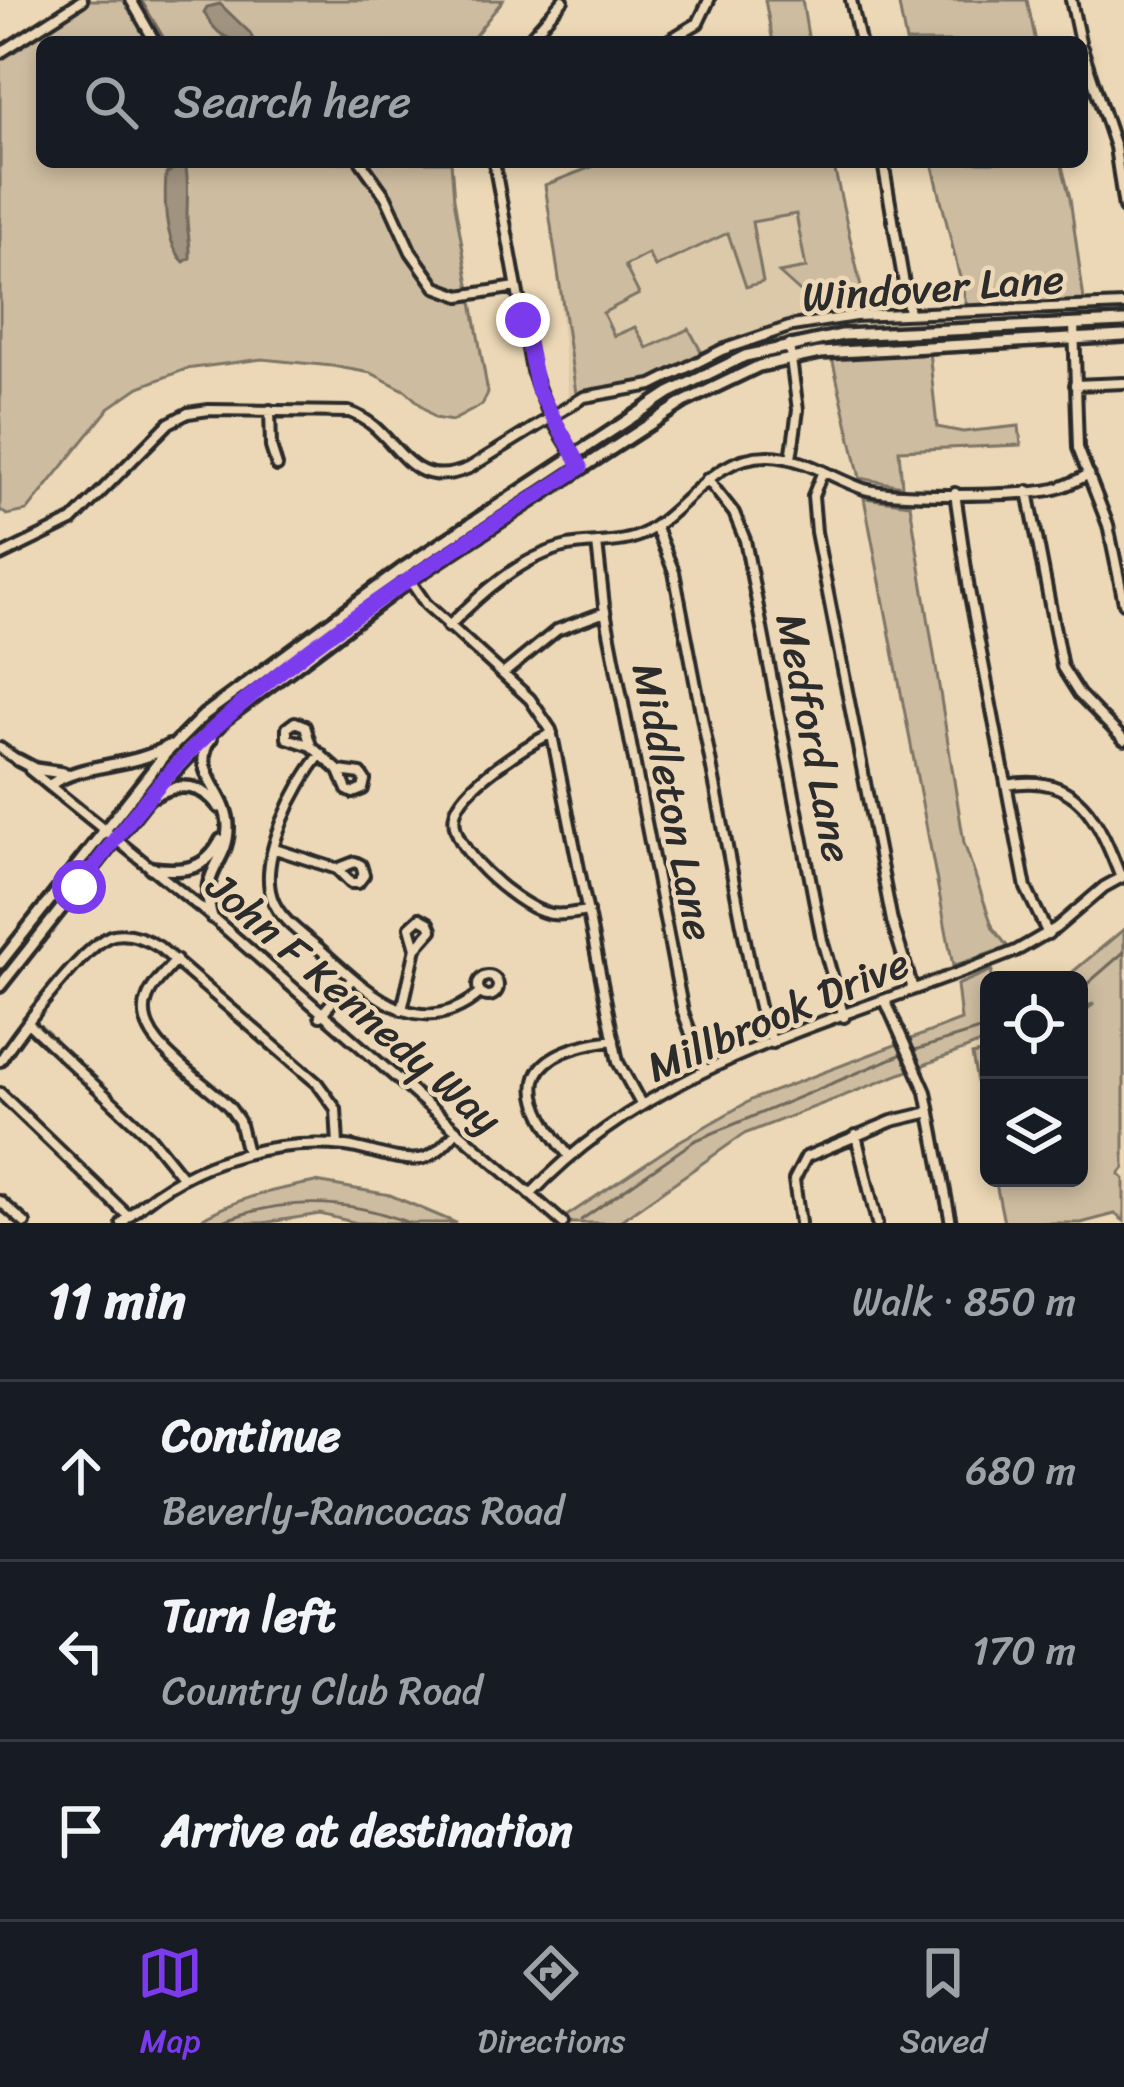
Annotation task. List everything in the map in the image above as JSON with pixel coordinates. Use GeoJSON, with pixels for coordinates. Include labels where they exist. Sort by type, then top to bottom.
{"type":"FeatureCollection","features":[{"type":"Feature","properties":{"kind":"main road"},"geometry":{"type":"LineString","coordinates":[[0,963],[179,740],[242,685],[402,569],[709,371],[746,356],[850,334],[1124,322]]}},
{"type":"Feature","properties":{"kind":"main road"},"geometry":{"type":"LineString","coordinates":[[0,986],[146,802],[225,719],[410,580],[581,467],[722,382],[791,358],[861,347],[1124,335]]}},
{"type":"Feature","properties":{"kind":"main road"},"geometry":{"type":"LineString","coordinates":[[212,917],[206,889],[229,823],[207,777],[203,755],[225,719]]}},
{"type":"Feature","properties":{"kind":"main road"},"geometry":{"type":"LineString","coordinates":[[17,760],[51,772],[75,773],[142,760],[179,740]]}},
{"type":"Feature","properties":{"kind":"main road"},"geometry":{"type":"LineString","coordinates":[[50,785],[75,773]]}},
{"type":"Feature","properties":{"kind":"main road"},"geometry":{"type":"LineString","coordinates":[[146,802],[173,787],[192,787],[217,803],[224,824],[218,847],[203,863],[176,872],[152,868]]}},
{"type":"Feature","properties":{"kind":"street"},"geometry":{"type":"LineString","coordinates":[[0,52],[82,0]]}},
{"type":"Feature","properties":{"kind":"street"},"geometry":{"type":"LineString","coordinates":[[131,0],[152,36]]}},
{"type":"Feature","properties":{"kind":"street"},"geometry":{"type":"LineString","coordinates":[[531,36],[563,0]]}},
{"type":"Feature","properties":{"kind":"street"},"geometry":{"type":"LineString","coordinates":[[676,36],[698,23],[709,0]]}},
{"type":"Feature","properties":{"kind":"street"},"geometry":{"type":"LineString","coordinates":[[851,0],[859,36]]}},
{"type":"Feature","properties":{"kind":"street"},"geometry":{"type":"LineString","coordinates":[[1072,0],[1079,36]]}},
{"type":"Feature","properties":{"kind":"street"},"geometry":{"type":"LineString","coordinates":[[1088,66],[1115,147],[1124,208]]}},
{"type":"Feature","properties":{"kind":"street"},"geometry":{"type":"LineString","coordinates":[[365,168],[436,287],[460,296],[516,286]]}},
{"type":"Feature","properties":{"kind":"street"},"geometry":{"type":"LineString","coordinates":[[495,168],[532,371],[549,415],[581,467]]}},
{"type":"Feature","properties":{"kind":"street"},"geometry":{"type":"LineString","coordinates":[[884,168],[909,313]]}},
{"type":"Feature","properties":{"kind":"street","name":"Windover Lane"},"geometry":{"type":"LineString","coordinates":[[270,410],[359,415],[412,465],[440,476],[469,468],[584,397],[652,385],[756,337],[848,317],[1124,305]]}},
{"type":"Feature","properties":{"kind":"street"},"geometry":{"type":"LineString","coordinates":[[848,317],[850,334]]}},
{"type":"Feature","properties":{"kind":"street"},"geometry":{"type":"LineString","coordinates":[[1074,324],[1075,427],[1108,525],[1124,603]]}},
{"type":"Feature","properties":{"kind":"street"},"geometry":{"type":"LineString","coordinates":[[789,345],[798,410],[791,459]]}},
{"type":"Feature","properties":{"kind":"street"},"geometry":{"type":"LineString","coordinates":[[1075,385],[1124,383]]}},
{"type":"Feature","properties":{"kind":"street"},"geometry":{"type":"LineString","coordinates":[[0,556],[72,521],[178,418],[208,410],[270,410],[271,447],[278,466]]}},
{"type":"Feature","properties":{"kind":"street"},"geometry":{"type":"LineString","coordinates":[[448,627],[473,601],[535,558],[566,547],[630,538],[655,526],[707,479],[745,459],[791,459],[883,493],[1028,491],[1057,488],[1089,474]]}},
{"type":"Feature","properties":{"kind":"street"},"geometry":{"type":"LineString","coordinates":[[823,471],[813,496],[818,543],[892,921],[913,989]]}},
{"type":"Feature","properties":{"kind":"street","name":"Medford Lane"},"geometry":{"type":"LineString","coordinates":[[707,479],[734,513],[746,540],[822,940],[844,1017]]}},
{"type":"Feature","properties":{"kind":"street"},"geometry":{"type":"LineString","coordinates":[[1028,491],[1063,667],[1079,694],[1124,740]]}},
{"type":"Feature","properties":{"kind":"street"},"geometry":{"type":"LineString","coordinates":[[955,493],[1026,888],[1048,934]]}},
{"type":"Feature","properties":{"kind":"street"},"geometry":{"type":"LineString","coordinates":[[655,526],[674,572],[748,956],[773,1043]]}},
{"type":"Feature","properties":{"kind":"street","name":"Middleton Lane"},"geometry":{"type":"LineString","coordinates":[[597,543],[605,612],[682,1012],[704,1070]]}},
{"type":"Feature","properties":{"kind":"street"},"geometry":{"type":"LineString","coordinates":[[402,569],[448,627],[536,706],[552,733],[614,1040],[623,1077],[641,1104]]}},
{"type":"Feature","properties":{"kind":"street"},"geometry":{"type":"LineString","coordinates":[[503,674],[557,630],[605,612]]}},
{"type":"Feature","properties":{"kind":"street"},"geometry":{"type":"LineString","coordinates":[[552,733],[520,748],[464,798],[454,817],[455,833],[468,855],[533,908],[550,914],[588,910]]}},
{"type":"Feature","properties":{"kind":"street"},"geometry":{"type":"LineString","coordinates":[[311,746],[339,771]]}},
{"type":"Feature","properties":{"kind":"street","name":"John F Kennedy Way"},"geometry":{"type":"LineString","coordinates":[[0,748],[212,917],[562,1223]]}},
{"type":"Feature","properties":{"kind":"street"},"geometry":{"type":"LineString","coordinates":[[321,754],[296,788],[275,849],[269,878],[274,904],[353,978],[402,1010],[443,1012],[469,1003],[480,993]]}},
{"type":"Feature","properties":{"kind":"street"},"geometry":{"type":"LineString","coordinates":[[1007,785],[1041,781],[1066,790],[1098,826],[1123,877]]}},
{"type":"Feature","properties":{"kind":"street"},"geometry":{"type":"LineString","coordinates":[[275,849],[337,868]]}},
{"type":"Feature","properties":{"kind":"street","name":"Millbrook Drive"},"geometry":{"type":"LineString","coordinates":[[530,1195],[568,1156],[641,1104],[704,1070],[1016,951],[1048,934],[1123,877]]}},
{"type":"Feature","properties":{"kind":"street"},"geometry":{"type":"LineString","coordinates":[[0,1060],[88,950],[108,937],[142,938],[176,960],[323,1089],[336,1109],[338,1145]]}},
{"type":"Feature","properties":{"kind":"street"},"geometry":{"type":"LineString","coordinates":[[402,1010],[416,948]]}},
{"type":"Feature","properties":{"kind":"street"},"geometry":{"type":"LineString","coordinates":[[176,960],[148,994],[146,1023],[159,1044],[230,1108],[239,1121],[247,1153]]}},
{"type":"Feature","properties":{"kind":"street"},"geometry":{"type":"LineString","coordinates":[[320,1016],[353,978]]}},
{"type":"Feature","properties":{"kind":"street"},"geometry":{"type":"LineString","coordinates":[[885,1000],[922,1081],[951,1223]]}},
{"type":"Feature","properties":{"kind":"street"},"geometry":{"type":"LineString","coordinates":[[29,1024],[150,1137],[183,1178]]}},
{"type":"Feature","properties":{"kind":"street"},"geometry":{"type":"LineString","coordinates":[[568,1156],[533,1103],[538,1074],[561,1051],[614,1040]]}},
{"type":"Feature","properties":{"kind":"street"},"geometry":{"type":"LineString","coordinates":[[0,1093],[125,1220],[183,1178],[247,1153],[338,1145],[416,1159],[436,1152],[457,1131]]}},
{"type":"Feature","properties":{"kind":"street"},"geometry":{"type":"LineString","coordinates":[[800,1223],[794,1189],[800,1163],[813,1152],[930,1112]]}},
{"type":"Feature","properties":{"kind":"street"},"geometry":{"type":"LineString","coordinates":[[856,1136],[878,1223]]}},
{"type":"Feature","properties":{"kind":"street"},"geometry":{"type":"LineString","coordinates":[[0,1201],[25,1223]]}},
{"type":"Feature","properties":{"kind":"shaded area"},"geometry":{"type":"Polygon","coordinates":[[[82,0],[503,0],[475,36],[36,36],[36,168],[451,168],[488,393],[482,405],[452,421],[435,418],[406,391],[371,373],[332,366],[262,359],[186,369],[139,387],[110,407],[27,511],[7,515],[0,510],[0,53],[82,0]]]}},
{"type":"Feature","properties":{"kind":"shaded area"},"geometry":{"type":"Polygon","coordinates":[[[765,0],[802,0],[808,36],[772,36],[765,0]]]}},
{"type":"Feature","properties":{"kind":"shaded area"},"geometry":{"type":"Polygon","coordinates":[[[898,0],[1027,0],[1035,36],[905,36],[898,0]]]}},
{"type":"Feature","properties":{"kind":"shaded area"},"geometry":{"type":"Polygon","coordinates":[[[220,4],[251,36],[223,36],[204,12],[220,4]]]}},
{"type":"Feature","properties":{"kind":"shaded area"},"geometry":{"type":"Polygon","coordinates":[[[186,168],[190,258],[184,262],[169,233],[166,174],[186,168]]]}},
{"type":"Feature","properties":{"kind":"shaded area"},"geometry":{"type":"Polygon","coordinates":[[[589,168],[834,168],[866,309],[828,317],[779,273],[806,268],[796,214],[752,222],[763,282],[746,287],[728,233],[655,267],[648,254],[625,266],[639,294],[603,313],[614,336],[635,327],[647,348],[689,329],[703,355],[647,387],[577,400],[545,185],[589,168]]]}},
{"type":"Feature","properties":{"kind":"shaded area"},"geometry":{"type":"Polygon","coordinates":[[[732,168],[788,168],[817,321],[569,404],[549,188],[732,168]]]}},
{"type":"Feature","properties":{"kind":"shaded area"},"geometry":{"type":"Polygon","coordinates":[[[933,168],[1062,168],[1085,307],[968,311],[933,168]]]}},
{"type":"Feature","properties":{"kind":"shaded area"},"geometry":{"type":"Polygon","coordinates":[[[929,351],[937,427],[963,432],[1019,426],[1021,445],[899,450],[902,486],[860,478],[832,358],[929,351]]]}},
{"type":"Feature","properties":{"kind":"shaded area"},"geometry":{"type":"Polygon","coordinates":[[[864,498],[910,504],[964,843],[993,928],[1008,947],[953,966],[864,498]]]}},
{"type":"Feature","properties":{"kind":"shaded area"},"geometry":{"type":"Polygon","coordinates":[[[1124,929],[1124,1168],[1119,1174],[1124,1179],[1124,1221],[1115,1214],[1081,1223],[1004,1223],[997,1187],[1088,1187],[1088,1008],[1094,1004],[1088,1006],[1088,971],[1074,971],[1124,929]]]}},
{"type":"Feature","properties":{"kind":"shaded area"},"geometry":{"type":"Polygon","coordinates":[[[980,975],[980,1043],[744,1134],[617,1223],[556,1223],[753,1099],[961,1020],[957,985],[980,975]]]}},
{"type":"Feature","properties":{"kind":"shaded area"},"geometry":{"type":"Polygon","coordinates":[[[980,1053],[980,1098],[972,1055],[980,1053]]]}},
{"type":"Feature","properties":{"kind":"shaded area"},"geometry":{"type":"Polygon","coordinates":[[[316,1182],[390,1195],[456,1223],[357,1223],[320,1214],[263,1223],[195,1223],[253,1196],[316,1182]]]}},
{"type":"Feature","properties":{"kind":"waterway"},"geometry":{"type":"LineString","coordinates":[[141,0],[162,36]]}},
{"type":"Feature","properties":{"kind":"waterway"},"geometry":{"type":"LineString","coordinates":[[1088,983],[1124,952]]}},
{"type":"Feature","properties":{"kind":"waterway"},"geometry":{"type":"LineString","coordinates":[[915,1050],[980,1030]]}},
{"type":"Feature","properties":{"kind":"waterway"},"geometry":{"type":"LineString","coordinates":[[581,1220],[694,1141],[900,1055]]}},
{"type":"Feature","properties":{"kind":"waterway"},"geometry":{"type":"LineString","coordinates":[[218,1223],[266,1208],[313,1204],[361,1208],[409,1223]]}},
{"type":"Feature","properties":{"kind":"route"},"geometry":{"type":"LineString","coordinates":[[79,887],[175,767],[225,719],[410,580],[581,467],[538,390],[523,320]]}}]}
